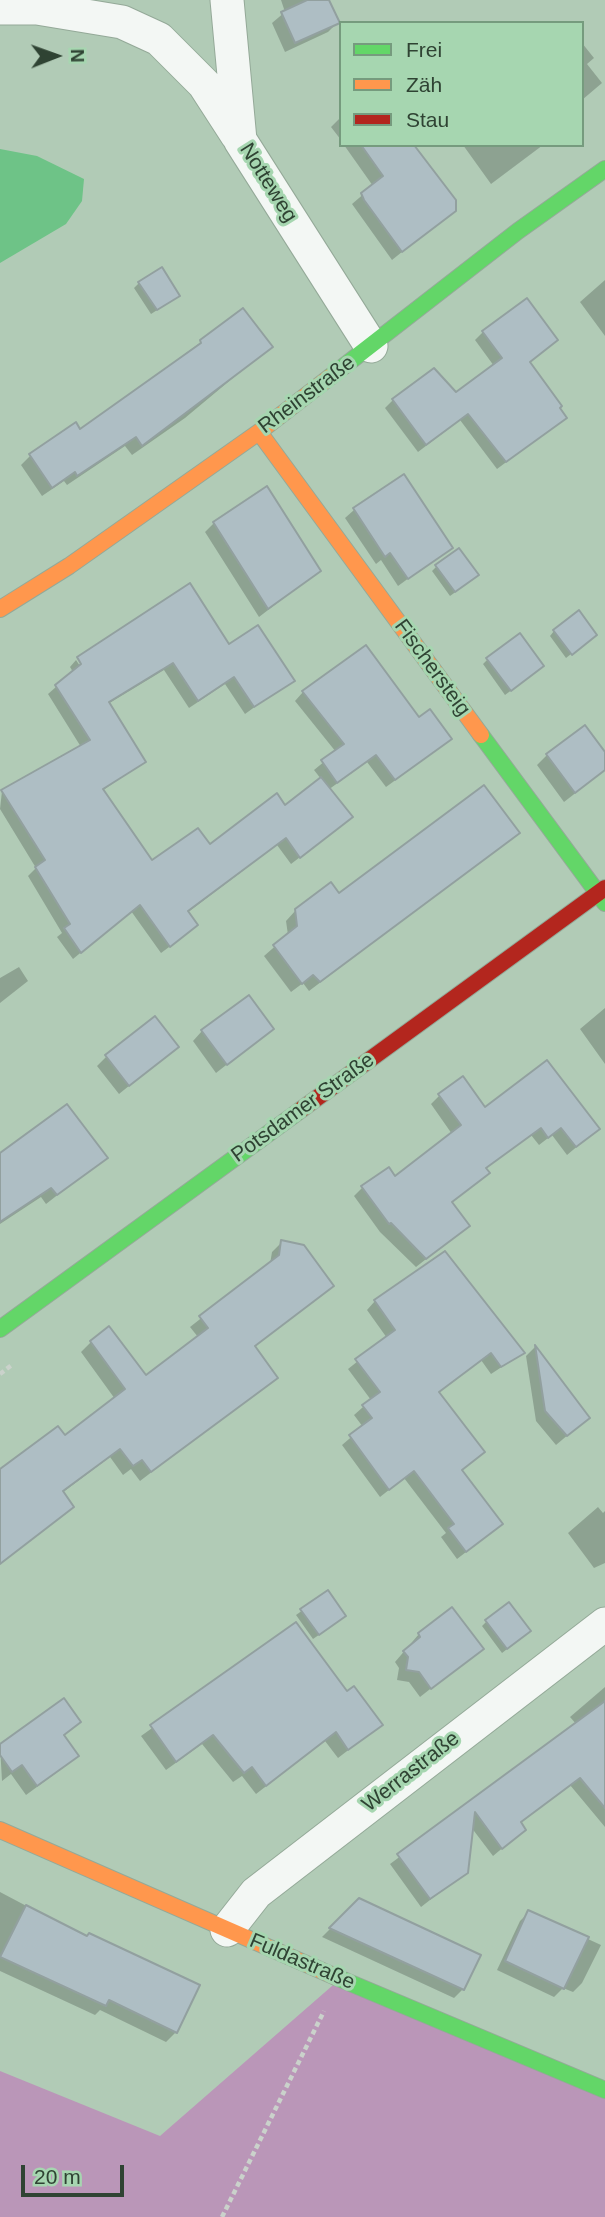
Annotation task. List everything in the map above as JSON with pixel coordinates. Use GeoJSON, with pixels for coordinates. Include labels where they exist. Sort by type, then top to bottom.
{"type":"FeatureCollection","features":[{"type":"Feature","properties":{"kind":"street","name":"Notteweg"},"geometry":{"type":"LineString","coordinates":[[227,0],[240,140],[371,346]]}},
{"type":"Feature","properties":{"kind":"street"},"geometry":{"type":"LineString","coordinates":[[0,8],[37,8],[122,22],[159,39],[204,85],[240,140]]}},
{"type":"Feature","properties":{"kind":"street","name":"Rheinstraße"},"geometry":{"type":"LineString","coordinates":[[0,609],[69,566],[259,432],[518,231],[605,169]]}},
{"type":"Feature","properties":{"kind":"street","name":"Fischersteig"},"geometry":{"type":"LineString","coordinates":[[259,432],[603,895]]}},
{"type":"Feature","properties":{"kind":"street","name":"Potsdamer Straße"},"geometry":{"type":"LineString","coordinates":[[0,1329],[603,895]]}},
{"type":"Feature","properties":{"kind":"street","name":"Werrastraße"},"geometry":{"type":"LineString","coordinates":[[227,1930],[256,1893],[605,1624]]}},
{"type":"Feature","properties":{"kind":"street","name":"Fuldastraße"},"geometry":{"type":"LineString","coordinates":[[0,1830],[340,1979],[605,2090]]}},
{"type":"Feature","properties":{"kind":"path"},"geometry":{"type":"LineString","coordinates":[[222,2217],[340,1979]]}},
{"type":"Feature","properties":{"kind":"shaded area"},"geometry":{"type":"Polygon","coordinates":[[[0,149],[37,156],[84,179],[82,201],[66,224],[0,263],[0,149]]]}},
{"type":"Feature","properties":{"kind":"shaded area"},"geometry":{"type":"Polygon","coordinates":[[[340,1979],[605,2090],[605,2217],[0,2217],[0,2071],[160,2136],[340,1979]]]}},
{"type":"Feature","properties":{"kind":"building"},"geometry":{"type":"Polygon","coordinates":[[[307,0],[329,0],[339,23],[295,43],[281,12],[307,0]]]}},
{"type":"Feature","properties":{"kind":"building"},"geometry":{"type":"Polygon","coordinates":[[[362,147],[416,147],[456,200],[456,211],[402,252],[361,193],[383,176],[362,147]]]}},
{"type":"Feature","properties":{"kind":"building"},"geometry":{"type":"Polygon","coordinates":[[[162,267],[180,296],[157,310],[138,282],[162,267]]]}},
{"type":"Feature","properties":{"kind":"building"},"geometry":{"type":"Polygon","coordinates":[[[527,298],[558,340],[530,362],[562,406],[560,408],[567,418],[506,462],[468,414],[426,445],[392,399],[434,368],[456,392],[502,358],[482,331],[527,298]]]}},
{"type":"Feature","properties":{"kind":"building"},"geometry":{"type":"Polygon","coordinates":[[[243,308],[273,347],[142,446],[136,437],[77,476],[75,472],[52,488],[29,454],[76,422],[80,429],[201,343],[200,340],[243,308]]]}},
{"type":"Feature","properties":{"kind":"building"},"geometry":{"type":"Polygon","coordinates":[[[404,474],[453,548],[408,579],[390,553],[385,557],[353,508],[404,474]]]}},
{"type":"Feature","properties":{"kind":"building"},"geometry":{"type":"Polygon","coordinates":[[[267,486],[321,571],[268,609],[213,522],[267,486]]]}},
{"type":"Feature","properties":{"kind":"building"},"geometry":{"type":"Polygon","coordinates":[[[459,548],[479,575],[455,592],[435,565],[459,548]]]}},
{"type":"Feature","properties":{"kind":"building"},"geometry":{"type":"Polygon","coordinates":[[[190,583],[229,644],[258,625],[295,681],[254,707],[234,677],[198,701],[173,663],[109,702],[146,762],[103,789],[152,860],[198,828],[210,844],[277,793],[285,805],[321,777],[353,817],[300,858],[286,838],[188,911],[198,925],[170,947],[140,905],[81,953],[64,928],[70,924],[35,867],[45,860],[1,790],[90,740],[55,685],[81,664],[77,657],[190,583]]]}},
{"type":"Feature","properties":{"kind":"building"},"geometry":{"type":"Polygon","coordinates":[[[579,610],[597,635],[572,655],[553,630],[579,610]]]}},
{"type":"Feature","properties":{"kind":"building"},"geometry":{"type":"Polygon","coordinates":[[[520,633],[544,666],[511,691],[486,658],[520,633]]]}},
{"type":"Feature","properties":{"kind":"building"},"geometry":{"type":"Polygon","coordinates":[[[366,645],[419,717],[430,709],[452,739],[395,780],[376,755],[337,783],[321,760],[344,744],[302,691],[366,645]]]}},
{"type":"Feature","properties":{"kind":"building"},"geometry":{"type":"Polygon","coordinates":[[[585,725],[605,752],[605,770],[575,793],[546,754],[585,725]]]}},
{"type":"Feature","properties":{"kind":"building"},"geometry":{"type":"Polygon","coordinates":[[[484,785],[520,833],[320,982],[313,975],[302,984],[273,945],[297,926],[295,909],[331,882],[339,893],[484,785]]]}},
{"type":"Feature","properties":{"kind":"building"},"geometry":{"type":"Polygon","coordinates":[[[249,995],[274,1029],[227,1065],[201,1030],[249,995]]]}},
{"type":"Feature","properties":{"kind":"building"},"geometry":{"type":"Polygon","coordinates":[[[155,1016],[179,1047],[129,1086],[105,1055],[155,1016]]]}},
{"type":"Feature","properties":{"kind":"building"},"geometry":{"type":"Polygon","coordinates":[[[547,1060],[600,1129],[576,1147],[561,1128],[548,1138],[541,1128],[486,1168],[490,1173],[452,1202],[470,1226],[426,1259],[391,1223],[389,1224],[361,1186],[389,1167],[395,1176],[461,1125],[438,1094],[463,1076],[485,1107],[547,1060]]]}},
{"type":"Feature","properties":{"kind":"building"},"geometry":{"type":"Polygon","coordinates":[[[67,1104],[108,1158],[57,1195],[51,1188],[0,1222],[0,1153],[67,1104]]]}},
{"type":"Feature","properties":{"kind":"building"},"geometry":{"type":"Polygon","coordinates":[[[281,1240],[304,1245],[334,1286],[255,1346],[278,1378],[151,1472],[142,1460],[133,1466],[120,1449],[63,1491],[74,1507],[0,1564],[0,1469],[58,1426],[65,1435],[125,1389],[90,1341],[109,1326],[146,1375],[208,1328],[199,1316],[279,1255],[281,1240]]]}},
{"type":"Feature","properties":{"kind":"building"},"geometry":{"type":"Polygon","coordinates":[[[445,1251],[525,1353],[501,1367],[491,1353],[439,1392],[485,1452],[462,1470],[503,1524],[466,1552],[448,1528],[454,1524],[414,1471],[389,1490],[349,1435],[372,1418],[362,1405],[380,1392],[355,1359],[395,1330],[374,1300],[445,1251]]]}},
{"type":"Feature","properties":{"kind":"building"},"geometry":{"type":"Polygon","coordinates":[[[535,1345],[590,1418],[567,1436],[545,1411],[535,1345]]]}},
{"type":"Feature","properties":{"kind":"building"},"geometry":{"type":"Polygon","coordinates":[[[328,1590],[346,1616],[319,1635],[300,1609],[328,1590]]]}},
{"type":"Feature","properties":{"kind":"building"},"geometry":{"type":"Polygon","coordinates":[[[509,1602],[531,1631],[507,1649],[485,1620],[509,1602]]]}},
{"type":"Feature","properties":{"kind":"building"},"geometry":{"type":"Polygon","coordinates":[[[452,1607],[484,1649],[431,1689],[419,1672],[406,1670],[408,1657],[403,1651],[420,1637],[418,1633],[452,1607]]]}},
{"type":"Feature","properties":{"kind":"building"},"geometry":{"type":"Polygon","coordinates":[[[296,1622],[347,1691],[354,1686],[383,1725],[348,1750],[336,1732],[266,1786],[252,1767],[244,1773],[213,1735],[176,1762],[150,1725],[296,1622]]]}},
{"type":"Feature","properties":{"kind":"building"},"geometry":{"type":"Polygon","coordinates":[[[64,1698],[81,1722],[64,1735],[79,1756],[37,1786],[22,1765],[12,1772],[0,1755],[0,1744],[64,1698]]]}},
{"type":"Feature","properties":{"kind":"building"},"geometry":{"type":"Polygon","coordinates":[[[605,1701],[605,1808],[580,1778],[521,1822],[526,1830],[502,1849],[475,1812],[468,1873],[430,1899],[397,1854],[605,1701]]]}},
{"type":"Feature","properties":{"kind":"building"},"geometry":{"type":"Polygon","coordinates":[[[359,1898],[481,1955],[464,1990],[329,1928],[359,1898]]]}},
{"type":"Feature","properties":{"kind":"building"},"geometry":{"type":"Polygon","coordinates":[[[26,1905],[87,1936],[89,1933],[200,1985],[177,2033],[109,2000],[106,2006],[0,1957],[26,1905]]]}},
{"type":"Feature","properties":{"kind":"building"},"geometry":{"type":"Polygon","coordinates":[[[528,1910],[589,1937],[564,1989],[505,1961],[528,1910]]]}},
{"type":"Feature","properties":{"kind":"traffic: fast"},"geometry":{"type":"LineString","coordinates":[[330,377],[518,231],[605,169]]}},
{"type":"Feature","properties":{"kind":"traffic: fast"},"geometry":{"type":"LineString","coordinates":[[481,735],[605,903]]}},
{"type":"Feature","properties":{"kind":"traffic: fast"},"geometry":{"type":"LineString","coordinates":[[0,1329],[302,1109]]}},
{"type":"Feature","properties":{"kind":"traffic: fast"},"geometry":{"type":"LineString","coordinates":[[336,1977],[605,2090]]}},
{"type":"Feature","properties":{"kind":"traffic: slow"},"geometry":{"type":"LineString","coordinates":[[0,609],[69,566],[259,432],[330,377]]}},
{"type":"Feature","properties":{"kind":"traffic: slow"},"geometry":{"type":"LineString","coordinates":[[259,432],[481,735]]}},
{"type":"Feature","properties":{"kind":"traffic: slow"},"geometry":{"type":"LineString","coordinates":[[0,1830],[336,1977]]}},
{"type":"Feature","properties":{"kind":"traffic: jam"},"geometry":{"type":"LineString","coordinates":[[302,1109],[605,888]]}}]}
